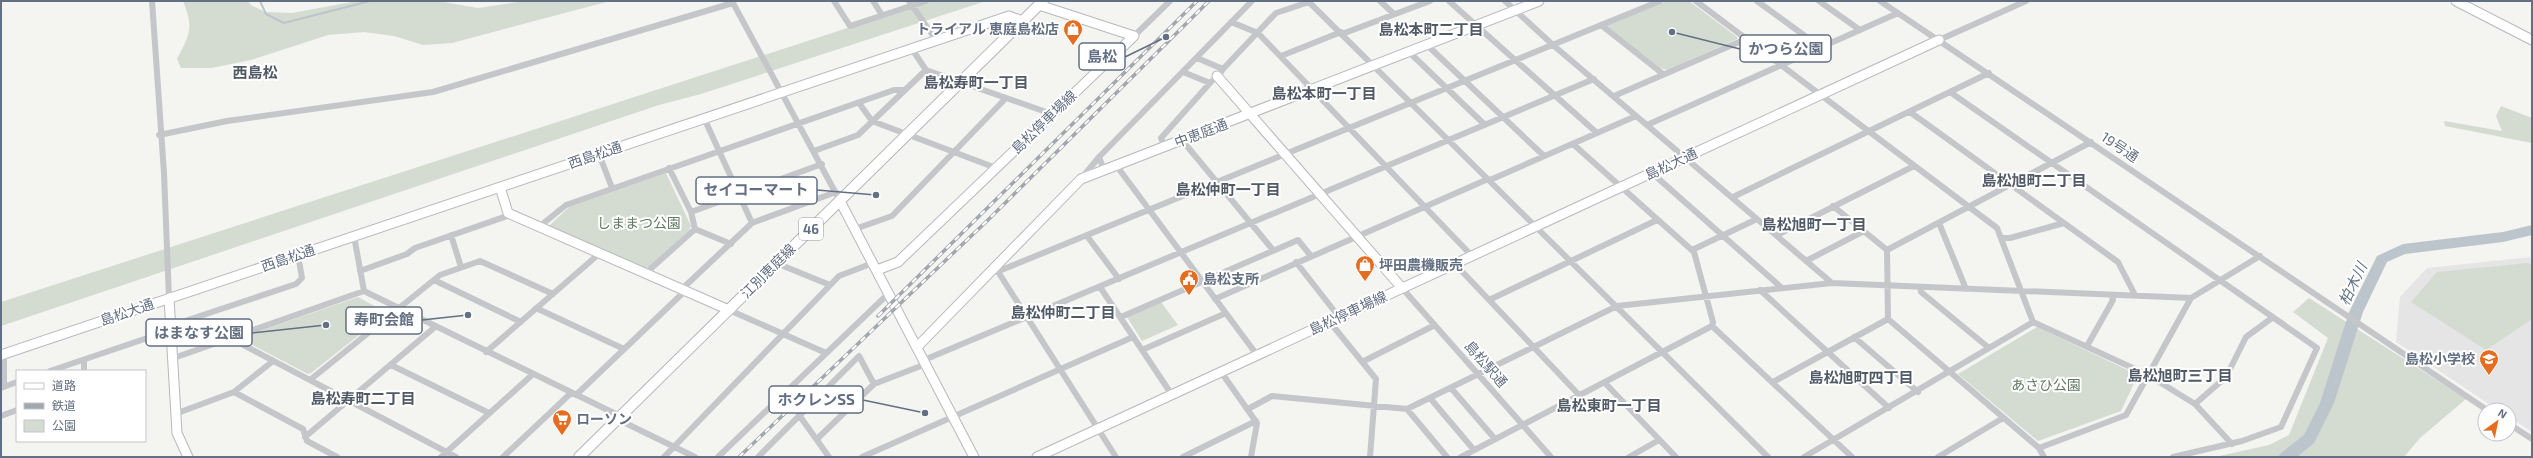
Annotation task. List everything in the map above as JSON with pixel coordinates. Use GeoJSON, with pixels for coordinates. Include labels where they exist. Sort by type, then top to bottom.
{"type":"FeatureCollection","features":[{"type":"Feature","properties":{"kind":"main road","name":"江別恵庭線"},"geometry":{"type":"LineString","coordinates":[[579,457],[776,263],[838,196],[907,136],[1022,20],[1041,3]]}},
{"type":"Feature","properties":{"kind":"street"},"geometry":{"type":"LineString","coordinates":[[152,1],[160,135],[164,173],[169,298]]}},
{"type":"Feature","properties":{"kind":"street"},"geometry":{"type":"LineString","coordinates":[[834,1],[850,26],[910,3],[926,1]]}},
{"type":"Feature","properties":{"kind":"street"},"geometry":{"type":"LineString","coordinates":[[873,1],[882,15]]}},
{"type":"Feature","properties":{"kind":"street"},"geometry":{"type":"LineString","coordinates":[[1041,3],[1134,36],[1170,1]]}},
{"type":"Feature","properties":{"kind":"street"},"geometry":{"type":"LineString","coordinates":[[1081,179],[1082,175],[1099,157],[1252,1]]}},
{"type":"Feature","properties":{"kind":"street"},"geometry":{"type":"LineString","coordinates":[[1165,147],[1161,138],[1276,13],[1308,1],[1768,457]]}},
{"type":"Feature","properties":{"kind":"street"},"geometry":{"type":"LineString","coordinates":[[1380,1],[1394,14]]}},
{"type":"Feature","properties":{"kind":"street"},"geometry":{"type":"LineString","coordinates":[[1281,56],[1430,1]]}},
{"type":"Feature","properties":{"kind":"street"},"geometry":{"type":"LineString","coordinates":[[1449,1],[1597,133]]}},
{"type":"Feature","properties":{"kind":"street"},"geometry":{"type":"LineString","coordinates":[[1505,1],[1553,45],[1614,96],[1684,158],[1733,197],[1832,283]]}},
{"type":"Feature","properties":{"kind":"street","name":"中恵庭通"},"geometry":{"type":"LineString","coordinates":[[917,347],[997,270],[1081,179],[1539,1]]}},
{"type":"Feature","properties":{"kind":"street"},"geometry":{"type":"LineString","coordinates":[[1116,457],[997,270],[1087,236],[1410,102],[1660,1]]}},
{"type":"Feature","properties":{"kind":"street"},"geometry":{"type":"LineString","coordinates":[[1696,1],[1997,228],[2023,292],[2033,322],[2148,375],[2195,404],[2232,444]]}},
{"type":"Feature","properties":{"kind":"street"},"geometry":{"type":"LineString","coordinates":[[1757,1],[1820,47]]}},
{"type":"Feature","properties":{"kind":"street"},"geometry":{"type":"LineString","coordinates":[[1818,1],[1860,30]]}},
{"type":"Feature","properties":{"kind":"street","name":"19号通"},"geometry":{"type":"LineString","coordinates":[[1880,1],[2477,403]]}},
{"type":"Feature","properties":{"kind":"street"},"geometry":{"type":"LineString","coordinates":[[1939,40],[2026,1]]}},
{"type":"Feature","properties":{"kind":"street"},"geometry":{"type":"LineString","coordinates":[[2456,1],[2532,40]]}},
{"type":"Feature","properties":{"kind":"street"},"geometry":{"type":"LineString","coordinates":[[160,135],[222,120],[384,102],[433,92],[732,2],[822,164],[888,294],[974,457]]}},
{"type":"Feature","properties":{"kind":"street"},"geometry":{"type":"LineString","coordinates":[[910,3],[936,40]]}},
{"type":"Feature","properties":{"kind":"street"},"geometry":{"type":"LineString","coordinates":[[1647,125],[1898,13]]}},
{"type":"Feature","properties":{"kind":"street","name":"西島松通"},"geometry":{"type":"LineString","coordinates":[[169,298],[1009,16],[1022,20]]}},
{"type":"Feature","properties":{"kind":"street"},"geometry":{"type":"LineString","coordinates":[[1231,22],[1258,33],[1314,89],[1349,128],[1426,206],[1472,256]]}},
{"type":"Feature","properties":{"kind":"street"},"geometry":{"type":"LineString","coordinates":[[1601,25],[1663,74]]}},
{"type":"Feature","properties":{"kind":"street","name":"島松停車場線"},"geometry":{"type":"LineString","coordinates":[[875,267],[898,262],[1134,36]]}},
{"type":"Feature","properties":{"kind":"street"},"geometry":{"type":"LineString","coordinates":[[1614,96],[1746,39]]}},
{"type":"Feature","properties":{"kind":"street","name":"島松大通"},"geometry":{"type":"LineString","coordinates":[[1402,288],[1822,96],[1939,40]]}},
{"type":"Feature","properties":{"kind":"street"},"geometry":{"type":"LineString","coordinates":[[1427,45],[1544,156]]}},
{"type":"Feature","properties":{"kind":"street"},"geometry":{"type":"LineString","coordinates":[[912,48],[926,70],[1052,114]]}},
{"type":"Feature","properties":{"kind":"street"},"geometry":{"type":"LineString","coordinates":[[1409,52],[1485,124]]}},
{"type":"Feature","properties":{"kind":"street"},"geometry":{"type":"LineString","coordinates":[[1197,58],[1223,69]]}},
{"type":"Feature","properties":{"kind":"street"},"geometry":{"type":"LineString","coordinates":[[814,150],[858,135],[926,70]]}},
{"type":"Feature","properties":{"kind":"street"},"geometry":{"type":"LineString","coordinates":[[1183,72],[1210,83]]}},
{"type":"Feature","properties":{"kind":"street"},"geometry":{"type":"LineString","coordinates":[[1733,197],[1870,132],[1989,73]]}},
{"type":"Feature","properties":{"kind":"street","name":"島松停車場線"},"geometry":{"type":"LineString","coordinates":[[1037,457],[1402,288],[1355,236],[1217,76]]}},
{"type":"Feature","properties":{"kind":"street"},"geometry":{"type":"LineString","coordinates":[[816,439],[874,384],[1028,317],[1594,79]]}},
{"type":"Feature","properties":{"kind":"street"},"geometry":{"type":"LineString","coordinates":[[540,226],[566,205],[894,90],[904,90]]}},
{"type":"Feature","properties":{"kind":"street"},"geometry":{"type":"LineString","coordinates":[[1950,92],[2317,348],[2281,427],[2264,435],[2232,444],[2173,457]]}},
{"type":"Feature","properties":{"kind":"street"},"geometry":{"type":"LineString","coordinates":[[855,229],[892,216],[952,152],[1006,98]]}},
{"type":"Feature","properties":{"kind":"street"},"geometry":{"type":"LineString","coordinates":[[859,103],[872,121],[907,136],[996,168]]}},
{"type":"Feature","properties":{"kind":"street"},"geometry":{"type":"LineString","coordinates":[[1910,112],[2118,262],[2135,296]]}},
{"type":"Feature","properties":{"kind":"street"},"geometry":{"type":"LineString","coordinates":[[1215,299],[1355,236],[1636,116]]}},
{"type":"Feature","properties":{"kind":"street"},"geometry":{"type":"LineString","coordinates":[[704,118],[752,223]]}},
{"type":"Feature","properties":{"kind":"street"},"geometry":{"type":"LineString","coordinates":[[1182,140],[1273,250]]}},
{"type":"Feature","properties":{"kind":"street"},"geometry":{"type":"LineString","coordinates":[[1887,250],[2091,142]]}},
{"type":"Feature","properties":{"kind":"street"},"geometry":{"type":"LineString","coordinates":[[1573,144],[1692,250],[1713,322],[1712,326]]}},
{"type":"Feature","properties":{"kind":"street"},"geometry":{"type":"LineString","coordinates":[[598,154],[612,188]]}},
{"type":"Feature","properties":{"kind":"street"},"geometry":{"type":"LineString","coordinates":[[1099,157],[1104,170]]}},
{"type":"Feature","properties":{"kind":"street"},"geometry":{"type":"LineString","coordinates":[[690,212],[822,164]]}},
{"type":"Feature","properties":{"kind":"street"},"geometry":{"type":"LineString","coordinates":[[1116,165],[1257,355]]}},
{"type":"Feature","properties":{"kind":"street"},"geometry":{"type":"LineString","coordinates":[[1777,235],[1914,166]]}},
{"type":"Feature","properties":{"kind":"street"},"geometry":{"type":"LineString","coordinates":[[669,168],[690,212],[695,229]]}},
{"type":"Feature","properties":{"kind":"street"},"geometry":{"type":"LineString","coordinates":[[1652,173],[1782,288]]}},
{"type":"Feature","properties":{"kind":"street"},"geometry":{"type":"LineString","coordinates":[[500,187],[508,213],[826,353]]}},
{"type":"Feature","properties":{"kind":"street"},"geometry":{"type":"LineString","coordinates":[[502,457],[624,349],[752,223],[838,196]]}},
{"type":"Feature","properties":{"kind":"street"},"geometry":{"type":"LineString","coordinates":[[1833,206],[1887,250]]}},
{"type":"Feature","properties":{"kind":"street"},"geometry":{"type":"LineString","coordinates":[[360,271],[407,254],[415,248],[513,214]]}},
{"type":"Feature","properties":{"kind":"street"},"geometry":{"type":"LineString","coordinates":[[1692,250],[1757,219]]}},
{"type":"Feature","properties":{"kind":"street"},"geometry":{"type":"LineString","coordinates":[[1489,300],[1657,220]]}},
{"type":"Feature","properties":{"kind":"street"},"geometry":{"type":"LineString","coordinates":[[1939,223],[1966,289]]}},
{"type":"Feature","properties":{"kind":"street"},"geometry":{"type":"LineString","coordinates":[[2002,238],[2010,238],[2064,223]]}},
{"type":"Feature","properties":{"kind":"street"},"geometry":{"type":"LineString","coordinates":[[695,229],[731,244]]}},
{"type":"Feature","properties":{"kind":"street"},"geometry":{"type":"LineString","coordinates":[[646,273],[695,229]]}},
{"type":"Feature","properties":{"kind":"street"},"geometry":{"type":"LineString","coordinates":[[1806,261],[1864,231]]}},
{"type":"Feature","properties":{"kind":"street"},"geometry":{"type":"LineString","coordinates":[[451,235],[461,267]]}},
{"type":"Feature","properties":{"kind":"street"},"geometry":{"type":"LineString","coordinates":[[354,236],[364,291]]}},
{"type":"Feature","properties":{"kind":"street"},"geometry":{"type":"LineString","coordinates":[[1087,236],[1119,279]]}},
{"type":"Feature","properties":{"kind":"street"},"geometry":{"type":"LineString","coordinates":[[1120,317],[1298,240],[1311,256]]}},
{"type":"Feature","properties":{"kind":"street"},"geometry":{"type":"LineString","coordinates":[[1887,250],[1888,320],[2039,448],[2044,457]]}},
{"type":"Feature","properties":{"kind":"street"},"geometry":{"type":"LineString","coordinates":[[486,352],[600,253]]}},
{"type":"Feature","properties":{"kind":"street"},"geometry":{"type":"LineString","coordinates":[[53,370],[296,284],[302,278],[298,255]]}},
{"type":"Feature","properties":{"kind":"street"},"geometry":{"type":"LineString","coordinates":[[2039,448],[2126,415],[2191,298],[2260,256]]}},
{"type":"Feature","properties":{"kind":"street"},"geometry":{"type":"LineString","coordinates":[[310,380],[434,280],[461,267],[480,261],[553,294]]}},
{"type":"Feature","properties":{"kind":"street"},"geometry":{"type":"LineString","coordinates":[[1296,262],[1339,317]]}},
{"type":"Feature","properties":{"kind":"street"},"geometry":{"type":"LineString","coordinates":[[776,263],[830,285]]}},
{"type":"Feature","properties":{"kind":"street"},"geometry":{"type":"LineString","coordinates":[[1455,264],[1580,396]]}},
{"type":"Feature","properties":{"kind":"street"},"geometry":{"type":"LineString","coordinates":[[664,457],[839,276],[875,267]]}},
{"type":"Feature","properties":{"kind":"street"},"geometry":{"type":"LineString","coordinates":[[434,280],[521,322]]}},
{"type":"Feature","properties":{"kind":"street"},"geometry":{"type":"LineString","coordinates":[[1248,409],[1272,396],[1407,409],[1617,306],[1832,283],[2191,298]]}},
{"type":"Feature","properties":{"kind":"street"},"geometry":{"type":"LineString","coordinates":[[1100,287],[1172,395]]}},
{"type":"Feature","properties":{"kind":"street"},"geometry":{"type":"LineString","coordinates":[[1920,287],[1922,292],[1989,348]]}},
{"type":"Feature","properties":{"kind":"street","name":"島松駅通"},"geometry":{"type":"LineString","coordinates":[[1402,288],[1551,457]]}},
{"type":"Feature","properties":{"kind":"street"},"geometry":{"type":"LineString","coordinates":[[1760,290],[1889,408]]}},
{"type":"Feature","properties":{"kind":"street"},"geometry":{"type":"LineString","coordinates":[[171,359],[364,291],[574,394],[695,457]]}},
{"type":"Feature","properties":{"kind":"street"},"geometry":{"type":"LineString","coordinates":[[718,457],[888,294]]}},
{"type":"Feature","properties":{"kind":"street"},"geometry":{"type":"LineString","coordinates":[[2087,346],[2113,300],[2111,295]]}},
{"type":"Feature","properties":{"kind":"street","name":"島松大通"},"geometry":{"type":"LineString","coordinates":[[3,354],[169,298],[175,414],[180,443],[188,457]]}},
{"type":"Feature","properties":{"kind":"street"},"geometry":{"type":"LineString","coordinates":[[536,308],[624,349]]}},
{"type":"Feature","properties":{"kind":"street"},"geometry":{"type":"LineString","coordinates":[[1142,350],[1226,313]]}},
{"type":"Feature","properties":{"kind":"street"},"geometry":{"type":"LineString","coordinates":[[2195,404],[2226,377],[2246,337],[2272,318]]}},
{"type":"Feature","properties":{"kind":"street"},"geometry":{"type":"LineString","coordinates":[[1773,382],[1888,320]]}},
{"type":"Feature","properties":{"kind":"street"},"geometry":{"type":"LineString","coordinates":[[1329,321],[1376,379],[1370,457]]}},
{"type":"Feature","properties":{"kind":"street"},"geometry":{"type":"LineString","coordinates":[[1804,457],[1918,392],[2033,322]]}},
{"type":"Feature","properties":{"kind":"street"},"geometry":{"type":"LineString","coordinates":[[1362,362],[1435,325]]}},
{"type":"Feature","properties":{"kind":"street"},"geometry":{"type":"LineString","coordinates":[[1461,457],[1712,326]]}},
{"type":"Feature","properties":{"kind":"street"},"geometry":{"type":"LineString","coordinates":[[1712,326],[1852,457]]}},
{"type":"Feature","properties":{"kind":"street"},"geometry":{"type":"LineString","coordinates":[[305,437],[435,327]]}},
{"type":"Feature","properties":{"kind":"street"},"geometry":{"type":"LineString","coordinates":[[862,457],[1133,337]]}},
{"type":"Feature","properties":{"kind":"street"},"geometry":{"type":"LineString","coordinates":[[1854,337],[1918,392]]}},
{"type":"Feature","properties":{"kind":"street"},"geometry":{"type":"LineString","coordinates":[[230,338],[349,400],[444,455],[456,457]]}},
{"type":"Feature","properties":{"kind":"street"},"geometry":{"type":"LineString","coordinates":[[3,354],[3,387],[16,382]]}},
{"type":"Feature","properties":{"kind":"street"},"geometry":{"type":"LineString","coordinates":[[758,457],[859,356],[874,384]]}},
{"type":"Feature","properties":{"kind":"street"},"geometry":{"type":"LineString","coordinates":[[84,360],[84,370]]}},
{"type":"Feature","properties":{"kind":"street"},"geometry":{"type":"LineString","coordinates":[[175,414],[234,392],[273,361]]}},
{"type":"Feature","properties":{"kind":"street"},"geometry":{"type":"LineString","coordinates":[[391,365],[489,413]]}},
{"type":"Feature","properties":{"kind":"street"},"geometry":{"type":"LineString","coordinates":[[1221,372],[1257,423],[1251,457]]}},
{"type":"Feature","properties":{"kind":"street"},"geometry":{"type":"LineString","coordinates":[[444,455],[532,374]]}},
{"type":"Feature","properties":{"kind":"street"},"geometry":{"type":"LineString","coordinates":[[1605,383],[1676,457]]}},
{"type":"Feature","properties":{"kind":"street"},"geometry":{"type":"LineString","coordinates":[[1452,388],[1495,439]]}},
{"type":"Feature","properties":{"kind":"street"},"geometry":{"type":"LineString","coordinates":[[234,392],[303,429],[307,441],[337,457]]}},
{"type":"Feature","properties":{"kind":"street"},"geometry":{"type":"LineString","coordinates":[[1430,398],[1474,450]]}},
{"type":"Feature","properties":{"kind":"street"},"geometry":{"type":"LineString","coordinates":[[1407,409],[1447,457]]}},
{"type":"Feature","properties":{"kind":"street"},"geometry":{"type":"LineString","coordinates":[[1,416],[16,410]]}},
{"type":"Feature","properties":{"kind":"street"},"geometry":{"type":"LineString","coordinates":[[800,415],[829,457]]}},
{"type":"Feature","properties":{"kind":"street"},"geometry":{"type":"LineString","coordinates":[[1938,457],[2003,418]]}},
{"type":"Feature","properties":{"kind":"street"},"geometry":{"type":"LineString","coordinates":[[1183,457],[1256,421]]}},
{"type":"Feature","properties":{"kind":"street"},"geometry":{"type":"LineString","coordinates":[[2517,430],[2532,440]]}},
{"type":"Feature","properties":{"kind":"street"},"geometry":{"type":"LineString","coordinates":[[1629,457],[1659,440]]}},
{"type":"Feature","properties":{"kind":"shaded area","name":"島松小学校"},"geometry":{"type":"Polygon","coordinates":[[[2532,257],[2532,432],[2517,422],[2517,402],[2486,402],[2396,342],[2400,297],[2427,268],[2532,257]]]}},
{"type":"Feature","properties":{"kind":"green space"},"geometry":{"type":"Polygon","coordinates":[[[183,1],[248,1],[251,5],[265,12],[292,13],[357,1],[438,1],[478,8],[524,1],[610,1],[452,43],[423,45],[394,36],[364,32],[328,35],[251,60],[211,68],[181,68],[177,59],[188,37],[189,31],[189,18],[183,1]]]}},
{"type":"Feature","properties":{"kind":"green space"},"geometry":{"type":"Polygon","coordinates":[[[931,1],[986,1],[701,94],[659,105],[1,326],[1,302],[931,1]]]}},
{"type":"Feature","properties":{"kind":"green space"},"geometry":{"type":"Polygon","coordinates":[[[1667,1],[1689,1],[1737,37],[1737,39],[1667,70],[1660,68],[1607,27],[1609,24],[1667,1]]]}},
{"type":"Feature","properties":{"kind":"green space"},"geometry":{"type":"Polygon","coordinates":[[[2501,106],[2532,118],[2532,143],[2445,126],[2444,121],[2502,131],[2496,116],[2501,106]]]}},
{"type":"Feature","properties":{"kind":"green space","name":"しままつ公園"},"geometry":{"type":"Polygon","coordinates":[[[666,173],[691,226],[689,230],[649,267],[646,268],[549,226],[569,207],[666,173]]]}},
{"type":"Feature","properties":{"kind":"green space"},"geometry":{"type":"Polygon","coordinates":[[[2528,263],[2532,265],[2532,319],[2486,350],[2411,302],[2437,272],[2528,263]]]}},
{"type":"Feature","properties":{"kind":"green space"},"geometry":{"type":"Polygon","coordinates":[[[358,297],[387,313],[311,373],[308,374],[243,340],[245,336],[358,297]]]}},
{"type":"Feature","properties":{"kind":"green space"},"geometry":{"type":"Polygon","coordinates":[[[2309,298],[2466,399],[2420,438],[2404,457],[2215,457],[2269,445],[2289,435],[2328,338],[2293,312],[2309,298]]]}},
{"type":"Feature","properties":{"kind":"green space"},"geometry":{"type":"Polygon","coordinates":[[[1161,302],[1178,325],[1142,341],[1127,317],[1161,302]]]}},
{"type":"Feature","properties":{"kind":"green space","name":"あさひ公園"},"geometry":{"type":"Polygon","coordinates":[[[2037,327],[2138,375],[2121,411],[2038,441],[1958,374],[2037,327]]]}},
{"type":"Feature","properties":{"kind":"waterway"},"geometry":{"type":"LineString","coordinates":[[260,1],[266,14],[284,23],[370,1]]}},
{"type":"Feature","properties":{"kind":"waterway","name":"柏木川"},"geometry":{"type":"LineString","coordinates":[[2286,457],[2309,439],[2327,403],[2356,312],[2382,259],[2403,249],[2503,237],[2532,230]]}},
{"type":"Feature","properties":{"kind":"railway"},"geometry":{"type":"LineString","coordinates":[[878,316],[1197,1]]}},
{"type":"Feature","properties":{"kind":"railway"},"geometry":{"type":"LineString","coordinates":[[739,457],[988,220],[1209,1]]}},
{"type":"Feature","properties":{"kind":"place","name":"かつら公園"},"geometry":{"type":"Point","coordinates":[1672,32]}},
{"type":"Feature","properties":{"kind":"place","name":"島松"},"geometry":{"type":"Point","coordinates":[1166,37]}},
{"type":"Feature","properties":{"kind":"place","name":"トライアル 恵庭島松店"},"geometry":{"type":"Point","coordinates":[1073,46]}},
{"type":"Feature","properties":{"kind":"place","name":"セイコーマート"},"geometry":{"type":"Point","coordinates":[876,195]}},
{"type":"Feature","properties":{"kind":"place","name":"坪田農機販売"},"geometry":{"type":"Point","coordinates":[1365,282]}},
{"type":"Feature","properties":{"kind":"place","name":"島松支所"},"geometry":{"type":"Point","coordinates":[1189,296]}},
{"type":"Feature","properties":{"kind":"place","name":"寿町会館"},"geometry":{"type":"Point","coordinates":[468,315]}},
{"type":"Feature","properties":{"kind":"place","name":"はまなす公園"},"geometry":{"type":"Point","coordinates":[326,325]}},
{"type":"Feature","properties":{"kind":"place","name":"島松小学校"},"geometry":{"type":"Point","coordinates":[2489,376]}},
{"type":"Feature","properties":{"kind":"place","name":"ホクレンSS"},"geometry":{"type":"Point","coordinates":[925,413]}},
{"type":"Feature","properties":{"kind":"place","name":"ローソン"},"geometry":{"type":"Point","coordinates":[562,436]}},
{"type":"Feature","properties":{"kind":"district","name":"島松本町二丁目"},"geometry":{"type":"Point","coordinates":[1431,30]}},
{"type":"Feature","properties":{"kind":"district","name":"西島松"},"geometry":{"type":"Point","coordinates":[255,73]}},
{"type":"Feature","properties":{"kind":"district","name":"島松寿町一丁目"},"geometry":{"type":"Point","coordinates":[976,83]}},
{"type":"Feature","properties":{"kind":"district","name":"島松本町一丁目"},"geometry":{"type":"Point","coordinates":[1324,94]}},
{"type":"Feature","properties":{"kind":"district","name":"島松旭町二丁目"},"geometry":{"type":"Point","coordinates":[2034,181]}},
{"type":"Feature","properties":{"kind":"district","name":"島松仲町一丁目"},"geometry":{"type":"Point","coordinates":[1228,190]}},
{"type":"Feature","properties":{"kind":"district","name":"島松旭町一丁目"},"geometry":{"type":"Point","coordinates":[1814,225]}},
{"type":"Feature","properties":{"kind":"district","name":"島松仲町二丁目"},"geometry":{"type":"Point","coordinates":[1063,313]}},
{"type":"Feature","properties":{"kind":"district","name":"島松旭町三丁目"},"geometry":{"type":"Point","coordinates":[2180,376]}},
{"type":"Feature","properties":{"kind":"district","name":"島松旭町四丁目"},"geometry":{"type":"Point","coordinates":[1861,378]}},
{"type":"Feature","properties":{"kind":"district","name":"島松寿町二丁目"},"geometry":{"type":"Point","coordinates":[363,399]}},
{"type":"Feature","properties":{"kind":"district","name":"島松東町一丁目"},"geometry":{"type":"Point","coordinates":[1609,406]}}]}
